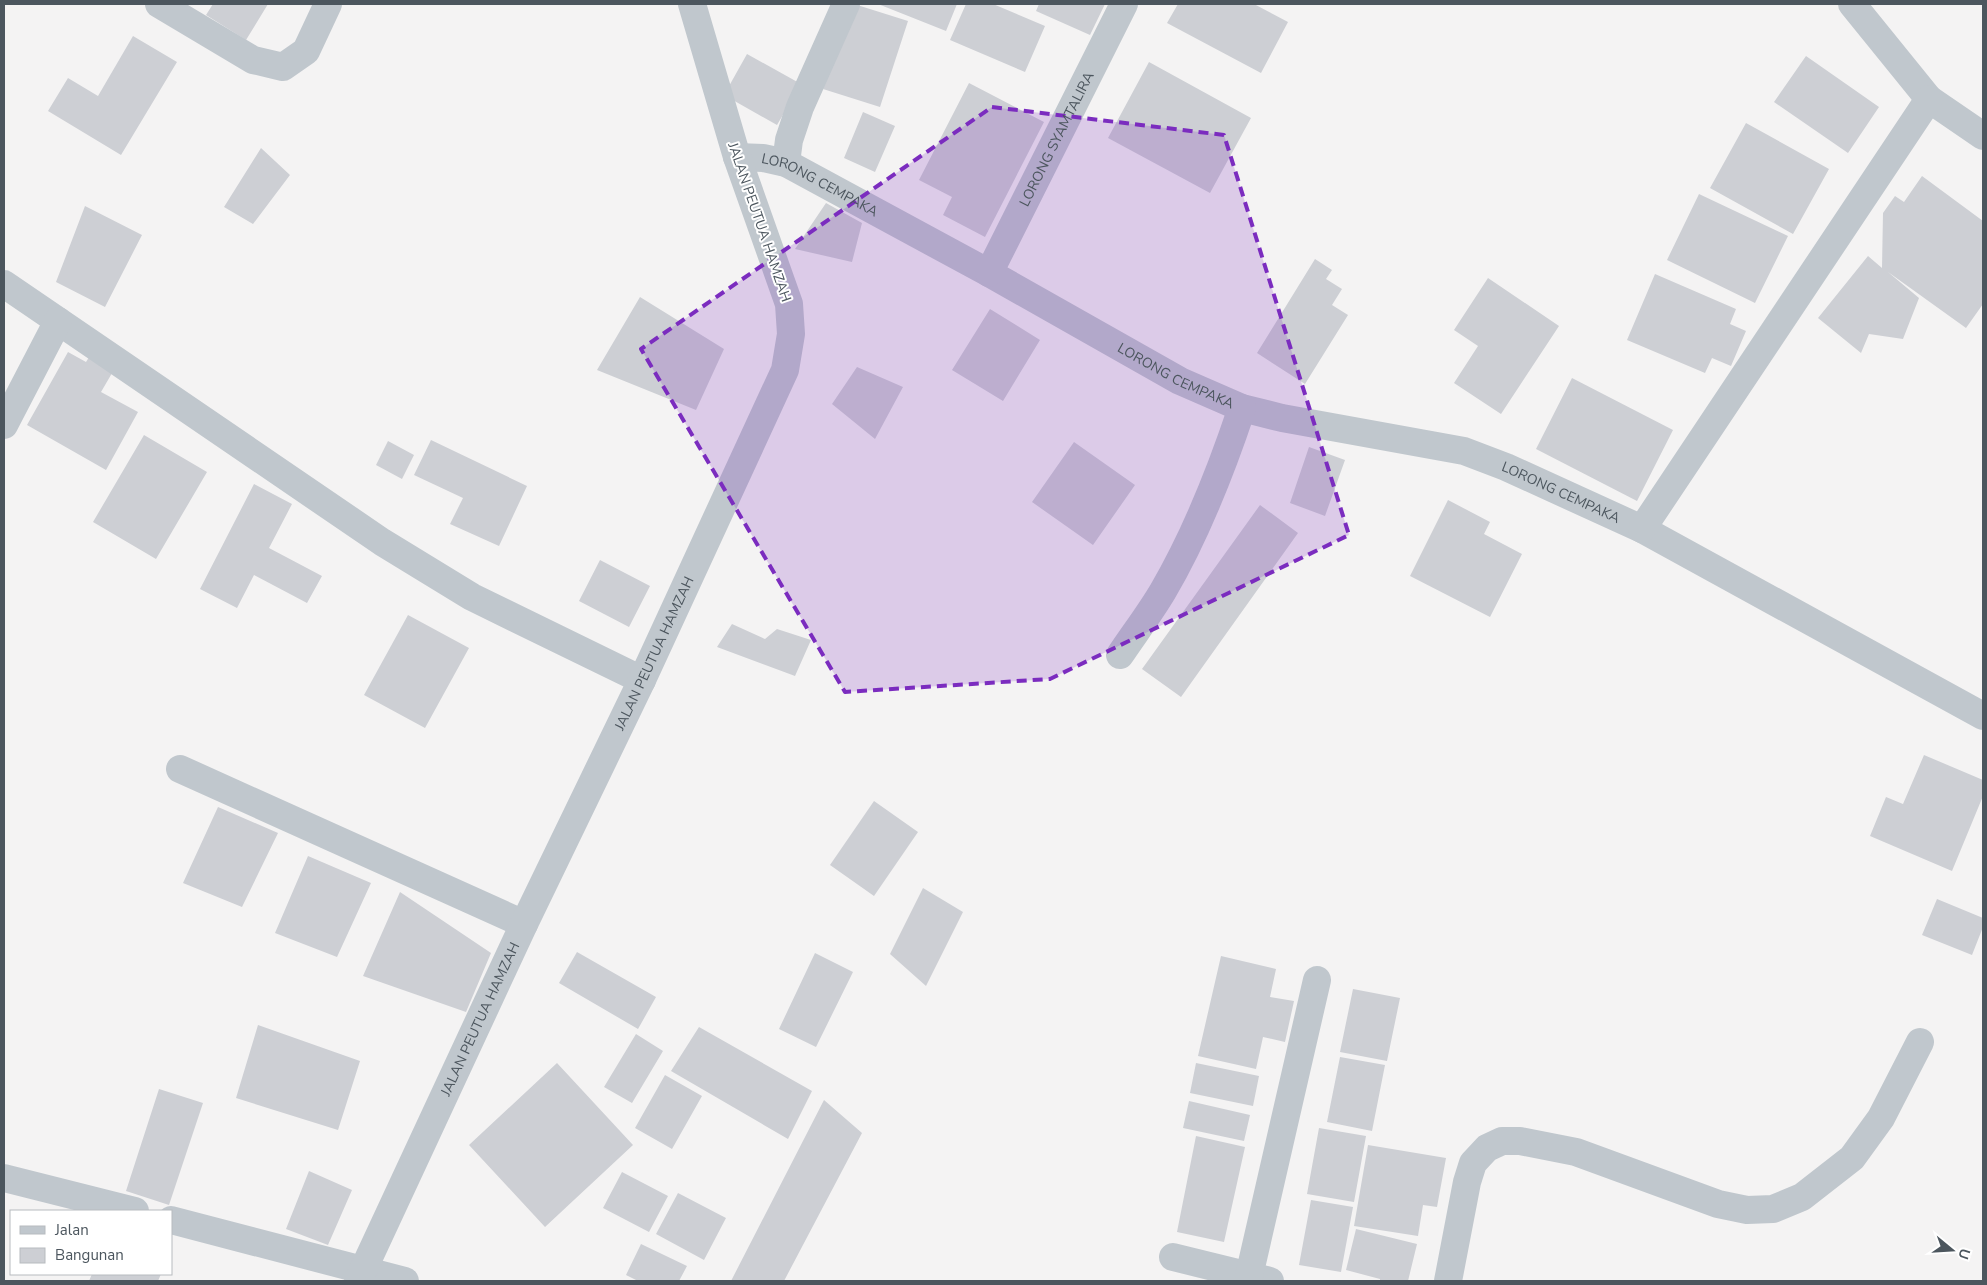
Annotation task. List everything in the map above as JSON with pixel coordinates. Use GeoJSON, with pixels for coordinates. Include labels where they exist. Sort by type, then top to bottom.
{"type":"FeatureCollection","features":[{"type":"Feature","properties":{"kind":"street"},"geometry":{"type":"LineString","coordinates":[[158,4],[253,60],[283,67],[306,51],[328,4]]}},
{"type":"Feature","properties":{"kind":"street","name":"JALAN PEUTUA HAMZAH"},"geometry":{"type":"LineString","coordinates":[[361,1275],[524,924],[642,680],[785,370],[791,334],[789,304],[737,157],[692,4]]}},
{"type":"Feature","properties":{"kind":"street"},"geometry":{"type":"LineString","coordinates":[[786,164],[789,140],[800,107],[846,4]]}},
{"type":"Feature","properties":{"kind":"street","name":"LORONG SYAMTALIRA"},"geometry":{"type":"LineString","coordinates":[[989,273],[1124,4]]}},
{"type":"Feature","properties":{"kind":"street"},"geometry":{"type":"LineString","coordinates":[[1852,4],[1929,98],[1983,136]]}},
{"type":"Feature","properties":{"kind":"street"},"geometry":{"type":"LineString","coordinates":[[1642,529],[1929,98]]}},
{"type":"Feature","properties":{"kind":"street","name":"LORONG CEMPAKA"},"geometry":{"type":"LineString","coordinates":[[737,157],[762,158],[786,164],[989,273],[1180,381],[1242,408],[1282,418],[1464,451],[1506,467],[1642,529],[1983,716]]}},
{"type":"Feature","properties":{"kind":"street"},"geometry":{"type":"LineString","coordinates":[[4,284],[382,542],[472,597],[642,680]]}},
{"type":"Feature","properties":{"kind":"street"},"geometry":{"type":"LineString","coordinates":[[4,425],[58,321]]}},
{"type":"Feature","properties":{"kind":"street"},"geometry":{"type":"LineString","coordinates":[[1120,655],[1163,591],[1188,544],[1208,503],[1242,408]]}},
{"type":"Feature","properties":{"kind":"street"},"geometry":{"type":"LineString","coordinates":[[180,769],[524,924]]}},
{"type":"Feature","properties":{"kind":"street"},"geometry":{"type":"LineString","coordinates":[[1172,1257],[1204,1273],[1260,1279],[1317,980]]}},
{"type":"Feature","properties":{"kind":"street"},"geometry":{"type":"LineString","coordinates":[[1448,1281],[1472,1163],[1487,1148],[1502,1141],[1520,1140],[1576,1152],[1718,1204],[1747,1210],[1773,1209],[1802,1198],[1852,1158],[1881,1118],[1920,1042]]}},
{"type":"Feature","properties":{"kind":"street"},"geometry":{"type":"LineString","coordinates":[[4,1178],[131,1210]]}},
{"type":"Feature","properties":{"kind":"street"},"geometry":{"type":"LineString","coordinates":[[172,1220],[361,1275],[405,1281]]}},
{"type":"Feature","properties":{"kind":"highlighted area"},"geometry":{"type":"Polygon","coordinates":[[[992,107],[1224,135],[1349,535],[1050,679],[845,692],[641,349],[992,107]]]}},
{"type":"Feature","properties":{"kind":"building"},"geometry":{"type":"Polygon","coordinates":[[[213,4],[268,4],[246,40],[206,15],[213,4]]]}},
{"type":"Feature","properties":{"kind":"building"},"geometry":{"type":"Polygon","coordinates":[[[854,4],[908,21],[880,107],[823,89],[854,4]]]}},
{"type":"Feature","properties":{"kind":"building"},"geometry":{"type":"Polygon","coordinates":[[[878,4],[957,4],[946,31],[878,4]]]}},
{"type":"Feature","properties":{"kind":"building"},"geometry":{"type":"Polygon","coordinates":[[[966,4],[993,4],[1045,26],[1025,72],[950,40],[966,4]]]}},
{"type":"Feature","properties":{"kind":"building"},"geometry":{"type":"Polygon","coordinates":[[[1039,4],[1105,4],[1090,35],[1036,11],[1039,4]]]}},
{"type":"Feature","properties":{"kind":"building"},"geometry":{"type":"Polygon","coordinates":[[[1178,4],[1254,4],[1288,22],[1261,73],[1167,23],[1178,4]]]}},
{"type":"Feature","properties":{"kind":"building"},"geometry":{"type":"Polygon","coordinates":[[[133,36],[177,62],[121,155],[48,111],[68,78],[98,96],[133,36]]]}},
{"type":"Feature","properties":{"kind":"building"},"geometry":{"type":"Polygon","coordinates":[[[747,54],[801,84],[777,125],[724,95],[747,54]]]}},
{"type":"Feature","properties":{"kind":"building"},"geometry":{"type":"Polygon","coordinates":[[[1806,56],[1879,107],[1848,153],[1774,102],[1806,56]]]}},
{"type":"Feature","properties":{"kind":"building"},"geometry":{"type":"Polygon","coordinates":[[[1149,62],[1251,118],[1210,193],[1108,138],[1149,62]]]}},
{"type":"Feature","properties":{"kind":"building"},"geometry":{"type":"Polygon","coordinates":[[[969,83],[1044,122],[985,237],[943,215],[952,197],[919,180],[969,83]]]}},
{"type":"Feature","properties":{"kind":"building"},"geometry":{"type":"Polygon","coordinates":[[[863,112],[895,126],[875,172],[844,158],[863,112]]]}},
{"type":"Feature","properties":{"kind":"building"},"geometry":{"type":"Polygon","coordinates":[[[1746,123],[1829,169],[1793,234],[1710,188],[1746,123]]]}},
{"type":"Feature","properties":{"kind":"building"},"geometry":{"type":"Polygon","coordinates":[[[261,148],[290,175],[253,224],[224,207],[261,148]]]}},
{"type":"Feature","properties":{"kind":"building"},"geometry":{"type":"Polygon","coordinates":[[[1922,176],[1983,221],[1983,304],[1966,328],[1888,272],[1919,298],[1903,339],[1869,334],[1861,353],[1818,318],[1868,256],[1882,268],[1883,213],[1895,196],[1904,202],[1922,176]]]}},
{"type":"Feature","properties":{"kind":"building"},"geometry":{"type":"Polygon","coordinates":[[[1699,194],[1788,236],[1755,303],[1667,260],[1699,194]]]}},
{"type":"Feature","properties":{"kind":"building"},"geometry":{"type":"Polygon","coordinates":[[[826,203],[862,223],[852,262],[795,249],[826,203]]]}},
{"type":"Feature","properties":{"kind":"building"},"geometry":{"type":"Polygon","coordinates":[[[85,206],[142,235],[105,307],[56,282],[85,206]]]}},
{"type":"Feature","properties":{"kind":"building"},"geometry":{"type":"Polygon","coordinates":[[[1315,259],[1332,270],[1326,279],[1342,289],[1332,305],[1348,315],[1305,384],[1257,353],[1315,259]]]}},
{"type":"Feature","properties":{"kind":"building"},"geometry":{"type":"Polygon","coordinates":[[[1655,274],[1736,309],[1730,324],[1746,331],[1731,366],[1712,358],[1705,373],[1627,340],[1655,274]]]}},
{"type":"Feature","properties":{"kind":"building"},"geometry":{"type":"Polygon","coordinates":[[[1488,278],[1559,326],[1501,414],[1454,383],[1478,346],[1454,330],[1488,278]]]}},
{"type":"Feature","properties":{"kind":"building"},"geometry":{"type":"Polygon","coordinates":[[[640,297],[724,349],[696,410],[597,370],[640,297]]]}},
{"type":"Feature","properties":{"kind":"building"},"geometry":{"type":"Polygon","coordinates":[[[990,309],[1040,340],[1003,401],[952,370],[990,309]]]}},
{"type":"Feature","properties":{"kind":"building"},"geometry":{"type":"Polygon","coordinates":[[[68,352],[86,362],[91,354],[115,368],[101,392],[138,412],[106,470],[27,425],[68,352]]]}},
{"type":"Feature","properties":{"kind":"building"},"geometry":{"type":"Polygon","coordinates":[[[857,367],[903,387],[875,439],[832,404],[857,367]]]}},
{"type":"Feature","properties":{"kind":"building"},"geometry":{"type":"Polygon","coordinates":[[[1572,378],[1673,430],[1637,501],[1536,449],[1572,378]]]}},
{"type":"Feature","properties":{"kind":"building"},"geometry":{"type":"Polygon","coordinates":[[[144,435],[207,472],[156,559],[93,522],[144,435]]]}},
{"type":"Feature","properties":{"kind":"building"},"geometry":{"type":"Polygon","coordinates":[[[431,440],[527,486],[499,546],[450,524],[463,498],[414,475],[431,440]]]}},
{"type":"Feature","properties":{"kind":"building"},"geometry":{"type":"Polygon","coordinates":[[[388,441],[414,455],[402,479],[376,465],[388,441]]]}},
{"type":"Feature","properties":{"kind":"building"},"geometry":{"type":"Polygon","coordinates":[[[1074,442],[1135,485],[1093,545],[1032,502],[1074,442]]]}},
{"type":"Feature","properties":{"kind":"building"},"geometry":{"type":"Polygon","coordinates":[[[1309,447],[1345,460],[1325,516],[1290,503],[1309,447]]]}},
{"type":"Feature","properties":{"kind":"building"},"geometry":{"type":"Polygon","coordinates":[[[254,484],[292,504],[269,548],[322,576],[307,603],[254,575],[237,608],[200,589],[254,484]]]}},
{"type":"Feature","properties":{"kind":"building"},"geometry":{"type":"Polygon","coordinates":[[[1448,500],[1490,522],[1484,534],[1522,554],[1490,617],[1410,576],[1448,500]]]}},
{"type":"Feature","properties":{"kind":"building"},"geometry":{"type":"Polygon","coordinates":[[[1260,505],[1298,533],[1181,697],[1142,669],[1260,505]]]}},
{"type":"Feature","properties":{"kind":"building"},"geometry":{"type":"Polygon","coordinates":[[[600,560],[650,586],[629,627],[579,601],[600,560]]]}},
{"type":"Feature","properties":{"kind":"building"},"geometry":{"type":"Polygon","coordinates":[[[408,615],[469,648],[425,728],[364,695],[408,615]]]}},
{"type":"Feature","properties":{"kind":"building"},"geometry":{"type":"Polygon","coordinates":[[[732,624],[765,639],[777,629],[811,640],[795,676],[717,647],[732,624]]]}},
{"type":"Feature","properties":{"kind":"building"},"geometry":{"type":"Polygon","coordinates":[[[1924,755],[1983,780],[1983,796],[1952,871],[1870,836],[1886,797],[1903,804],[1924,755]]]}},
{"type":"Feature","properties":{"kind":"building"},"geometry":{"type":"Polygon","coordinates":[[[874,801],[918,832],[874,896],[830,865],[874,801]]]}},
{"type":"Feature","properties":{"kind":"building"},"geometry":{"type":"Polygon","coordinates":[[[218,807],[278,833],[242,907],[183,883],[218,807]]]}},
{"type":"Feature","properties":{"kind":"building"},"geometry":{"type":"Polygon","coordinates":[[[308,856],[371,883],[337,957],[275,933],[308,856]]]}},
{"type":"Feature","properties":{"kind":"building"},"geometry":{"type":"Polygon","coordinates":[[[923,888],[963,912],[926,986],[890,954],[923,888]]]}},
{"type":"Feature","properties":{"kind":"building"},"geometry":{"type":"Polygon","coordinates":[[[400,892],[491,953],[466,1012],[363,976],[400,892]]]}},
{"type":"Feature","properties":{"kind":"building"},"geometry":{"type":"Polygon","coordinates":[[[1937,899],[1983,918],[1983,927],[1972,955],[1922,935],[1937,899]]]}},
{"type":"Feature","properties":{"kind":"building"},"geometry":{"type":"Polygon","coordinates":[[[577,952],[656,997],[638,1029],[559,983],[577,952]]]}},
{"type":"Feature","properties":{"kind":"building"},"geometry":{"type":"Polygon","coordinates":[[[815,953],[853,972],[816,1047],[779,1029],[815,953]]]}},
{"type":"Feature","properties":{"kind":"building"},"geometry":{"type":"Polygon","coordinates":[[[1221,956],[1276,969],[1270,997],[1294,1001],[1285,1042],[1263,1037],[1256,1069],[1198,1056],[1221,956]]]}},
{"type":"Feature","properties":{"kind":"building"},"geometry":{"type":"Polygon","coordinates":[[[1353,989],[1400,998],[1387,1061],[1340,1052],[1353,989]]]}},
{"type":"Feature","properties":{"kind":"building"},"geometry":{"type":"Polygon","coordinates":[[[258,1025],[360,1061],[338,1130],[236,1098],[258,1025]]]}},
{"type":"Feature","properties":{"kind":"building"},"geometry":{"type":"Polygon","coordinates":[[[699,1027],[812,1091],[788,1139],[671,1071],[699,1027]]]}},
{"type":"Feature","properties":{"kind":"building"},"geometry":{"type":"Polygon","coordinates":[[[636,1034],[663,1051],[632,1103],[604,1087],[636,1034]]]}},
{"type":"Feature","properties":{"kind":"building"},"geometry":{"type":"Polygon","coordinates":[[[1340,1057],[1385,1065],[1372,1131],[1327,1122],[1340,1057]]]}},
{"type":"Feature","properties":{"kind":"building"},"geometry":{"type":"Polygon","coordinates":[[[557,1063],[633,1145],[545,1227],[469,1145],[557,1063]]]}},
{"type":"Feature","properties":{"kind":"building"},"geometry":{"type":"Polygon","coordinates":[[[1196,1063],[1259,1076],[1253,1106],[1190,1093],[1196,1063]]]}},
{"type":"Feature","properties":{"kind":"building"},"geometry":{"type":"Polygon","coordinates":[[[665,1075],[702,1096],[672,1149],[635,1128],[665,1075]]]}},
{"type":"Feature","properties":{"kind":"building"},"geometry":{"type":"Polygon","coordinates":[[[159,1089],[203,1103],[169,1205],[126,1191],[159,1089]]]}},
{"type":"Feature","properties":{"kind":"building"},"geometry":{"type":"Polygon","coordinates":[[[824,1100],[862,1133],[784,1281],[731,1281],[824,1100]]]}},
{"type":"Feature","properties":{"kind":"building"},"geometry":{"type":"Polygon","coordinates":[[[1189,1101],[1250,1115],[1244,1141],[1183,1128],[1189,1101]]]}},
{"type":"Feature","properties":{"kind":"building"},"geometry":{"type":"Polygon","coordinates":[[[1319,1128],[1366,1136],[1354,1202],[1307,1194],[1319,1128]]]}},
{"type":"Feature","properties":{"kind":"building"},"geometry":{"type":"Polygon","coordinates":[[[1196,1136],[1245,1147],[1224,1242],[1177,1232],[1196,1136]]]}},
{"type":"Feature","properties":{"kind":"building"},"geometry":{"type":"Polygon","coordinates":[[[1368,1145],[1446,1158],[1437,1207],[1423,1205],[1418,1236],[1354,1226],[1368,1145]]]}},
{"type":"Feature","properties":{"kind":"building"},"geometry":{"type":"Polygon","coordinates":[[[309,1171],[352,1190],[328,1245],[286,1229],[309,1171]]]}},
{"type":"Feature","properties":{"kind":"building"},"geometry":{"type":"Polygon","coordinates":[[[622,1172],[668,1196],[649,1232],[603,1208],[622,1172]]]}},
{"type":"Feature","properties":{"kind":"building"},"geometry":{"type":"Polygon","coordinates":[[[678,1193],[726,1218],[704,1260],[656,1234],[678,1193]]]}},
{"type":"Feature","properties":{"kind":"building"},"geometry":{"type":"Polygon","coordinates":[[[1311,1200],[1353,1207],[1341,1272],[1299,1265],[1311,1200]]]}},
{"type":"Feature","properties":{"kind":"building"},"geometry":{"type":"Polygon","coordinates":[[[1356,1229],[1417,1244],[1408,1281],[1380,1281],[1380,1279],[1346,1270],[1356,1229]]]}},
{"type":"Feature","properties":{"kind":"building"},"geometry":{"type":"Polygon","coordinates":[[[641,1244],[687,1266],[679,1281],[638,1281],[626,1275],[641,1244]]]}},
{"type":"Feature","properties":{"kind":"building"},"geometry":{"type":"Polygon","coordinates":[[[92,1275],[161,1275],[158,1281],[89,1281],[92,1275]]]}}]}
